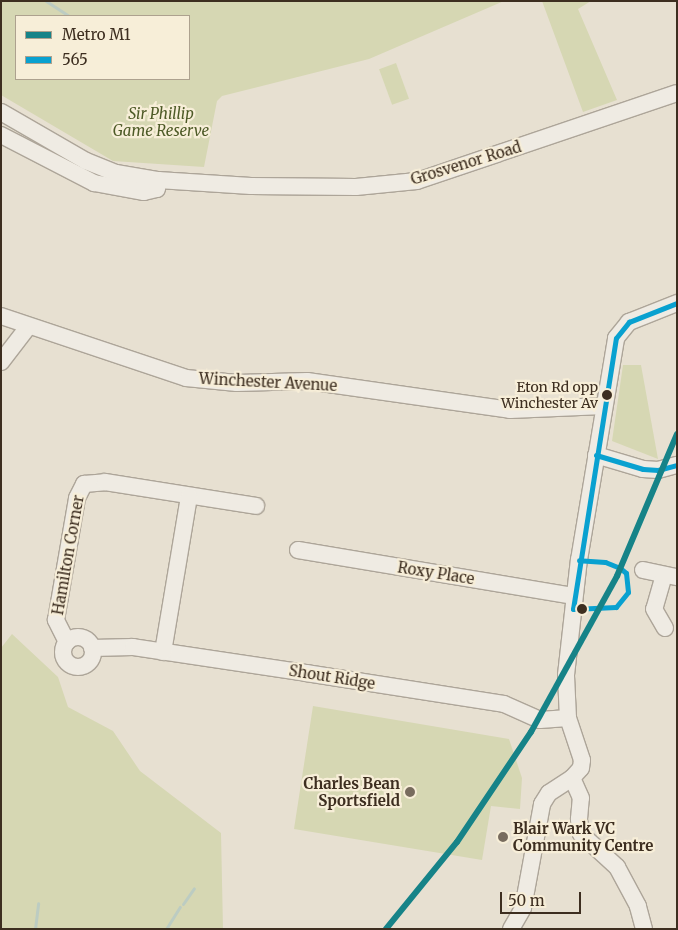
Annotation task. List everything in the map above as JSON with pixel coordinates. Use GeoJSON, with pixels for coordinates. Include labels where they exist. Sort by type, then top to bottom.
{"type":"FeatureCollection","features":[{"type":"Feature","properties":{"kind":"street","name":"Grosvenor Road"},"geometry":{"type":"LineString","coordinates":[[1,112],[101,168],[158,180],[251,186],[356,187],[417,181],[677,93]]}},
{"type":"Feature","properties":{"kind":"street"},"geometry":{"type":"LineString","coordinates":[[1,135],[94,184],[144,192],[157,189],[158,180]]}},
{"type":"Feature","properties":{"kind":"street"},"geometry":{"type":"LineString","coordinates":[[511,929],[523,908],[542,804],[549,793],[572,778],[581,768],[582,760],[568,718],[566,675],[574,596],[613,350],[623,326],[677,303]]}},
{"type":"Feature","properties":{"kind":"street","name":"Winchester Avenue"},"geometry":{"type":"LineString","coordinates":[[1,316],[28,327],[186,378],[237,383],[307,381],[510,410],[604,406]]}},
{"type":"Feature","properties":{"kind":"street"},"geometry":{"type":"LineString","coordinates":[[1,362],[28,327]]}},
{"type":"Feature","properties":{"kind":"street"},"geometry":{"type":"LineString","coordinates":[[596,455],[643,469],[658,470],[677,465]]}},
{"type":"Feature","properties":{"kind":"street","name":"Hamilton Corner"},"geometry":{"type":"LineString","coordinates":[[67,642],[56,620],[80,487],[97,481],[256,506]]}},
{"type":"Feature","properties":{"kind":"street"},"geometry":{"type":"LineString","coordinates":[[163,652],[189,496]]}},
{"type":"Feature","properties":{"kind":"street","name":"Roxy Place"},"geometry":{"type":"LineString","coordinates":[[298,550],[574,596]]}},
{"type":"Feature","properties":{"kind":"street"},"geometry":{"type":"LineString","coordinates":[[643,570],[671,576],[654,609],[666,628]]}},
{"type":"Feature","properties":{"kind":"street"},"geometry":{"type":"LineString","coordinates":[[75,637],[84,638],[92,648],[92,656],[86,664],[73,666],[63,655],[67,642],[75,637]]}},
{"type":"Feature","properties":{"kind":"street","name":"Shout Ridge"},"geometry":{"type":"LineString","coordinates":[[92,648],[133,647],[500,703],[540,720],[568,718]]}},
{"type":"Feature","properties":{"kind":"street"},"geometry":{"type":"LineString","coordinates":[[572,778],[581,798],[578,819],[581,834],[617,867],[638,906],[644,929]]}},
{"type":"Feature","properties":{"kind":"green space","name":"Sir Phillip Game Reserve"},"geometry":{"type":"Polygon","coordinates":[[[1,1],[504,1],[369,59],[222,96],[217,101],[204,167],[113,161],[1,95],[1,1]]]}},
{"type":"Feature","properties":{"kind":"green space"},"geometry":{"type":"Polygon","coordinates":[[[542,1],[591,1],[578,9],[617,100],[583,112],[542,1]]]}},
{"type":"Feature","properties":{"kind":"green space"},"geometry":{"type":"Polygon","coordinates":[[[396,63],[409,99],[392,105],[379,69],[396,63]]]}},
{"type":"Feature","properties":{"kind":"green space"},"geometry":{"type":"Polygon","coordinates":[[[623,365],[641,365],[658,459],[612,441],[623,365]]]}},
{"type":"Feature","properties":{"kind":"green space"},"geometry":{"type":"Polygon","coordinates":[[[12,634],[58,677],[68,707],[113,731],[140,771],[221,833],[223,929],[1,929],[1,648],[12,634]]]}},
{"type":"Feature","properties":{"kind":"green space","name":"Charles Bean Sportsfield"},"geometry":{"type":"Polygon","coordinates":[[[313,706],[509,739],[522,778],[520,809],[491,806],[482,860],[294,829],[313,706]]]}},
{"type":"Feature","properties":{"kind":"waterway"},"geometry":{"type":"LineString","coordinates":[[46,1],[67,15]]}},
{"type":"Feature","properties":{"kind":"waterway"},"geometry":{"type":"LineString","coordinates":[[183,904],[194,888]]}},
{"type":"Feature","properties":{"kind":"waterway"},"geometry":{"type":"LineString","coordinates":[[35,929],[38,903]]}},
{"type":"Feature","properties":{"kind":"waterway"},"geometry":{"type":"LineString","coordinates":[[166,929],[180,907]]}},
{"type":"Feature","properties":{"kind":"metro line","name":"M1"},"geometry":{"type":"LineString","coordinates":[[386,929],[457,842],[531,732],[617,576],[677,434]]}},
{"type":"Feature","properties":{"kind":"transit line","name":"565"},"geometry":{"type":"LineString","coordinates":[[573,609],[616,338],[629,322],[677,303]]}},
{"type":"Feature","properties":{"kind":"transit line","name":"565"},"geometry":{"type":"LineString","coordinates":[[596,455],[643,469],[658,470],[677,465]]}},
{"type":"Feature","properties":{"kind":"transit line","name":"565"},"geometry":{"type":"LineString","coordinates":[[573,609],[616,607],[628,592],[626,573],[620,568],[605,562],[579,560]]}},
{"type":"Feature","properties":{"kind":"place","name":"Eton Rd opp Winchester Av"},"geometry":{"type":"Point","coordinates":[607,395]}},
{"type":"Feature","properties":{"kind":"place","name":"Charles Bean Sportsfield"},"geometry":{"type":"Point","coordinates":[410,792]}},
{"type":"Feature","properties":{"kind":"place","name":"Blair Wark VC Community Centre"},"geometry":{"type":"Point","coordinates":[503,837]}}]}
